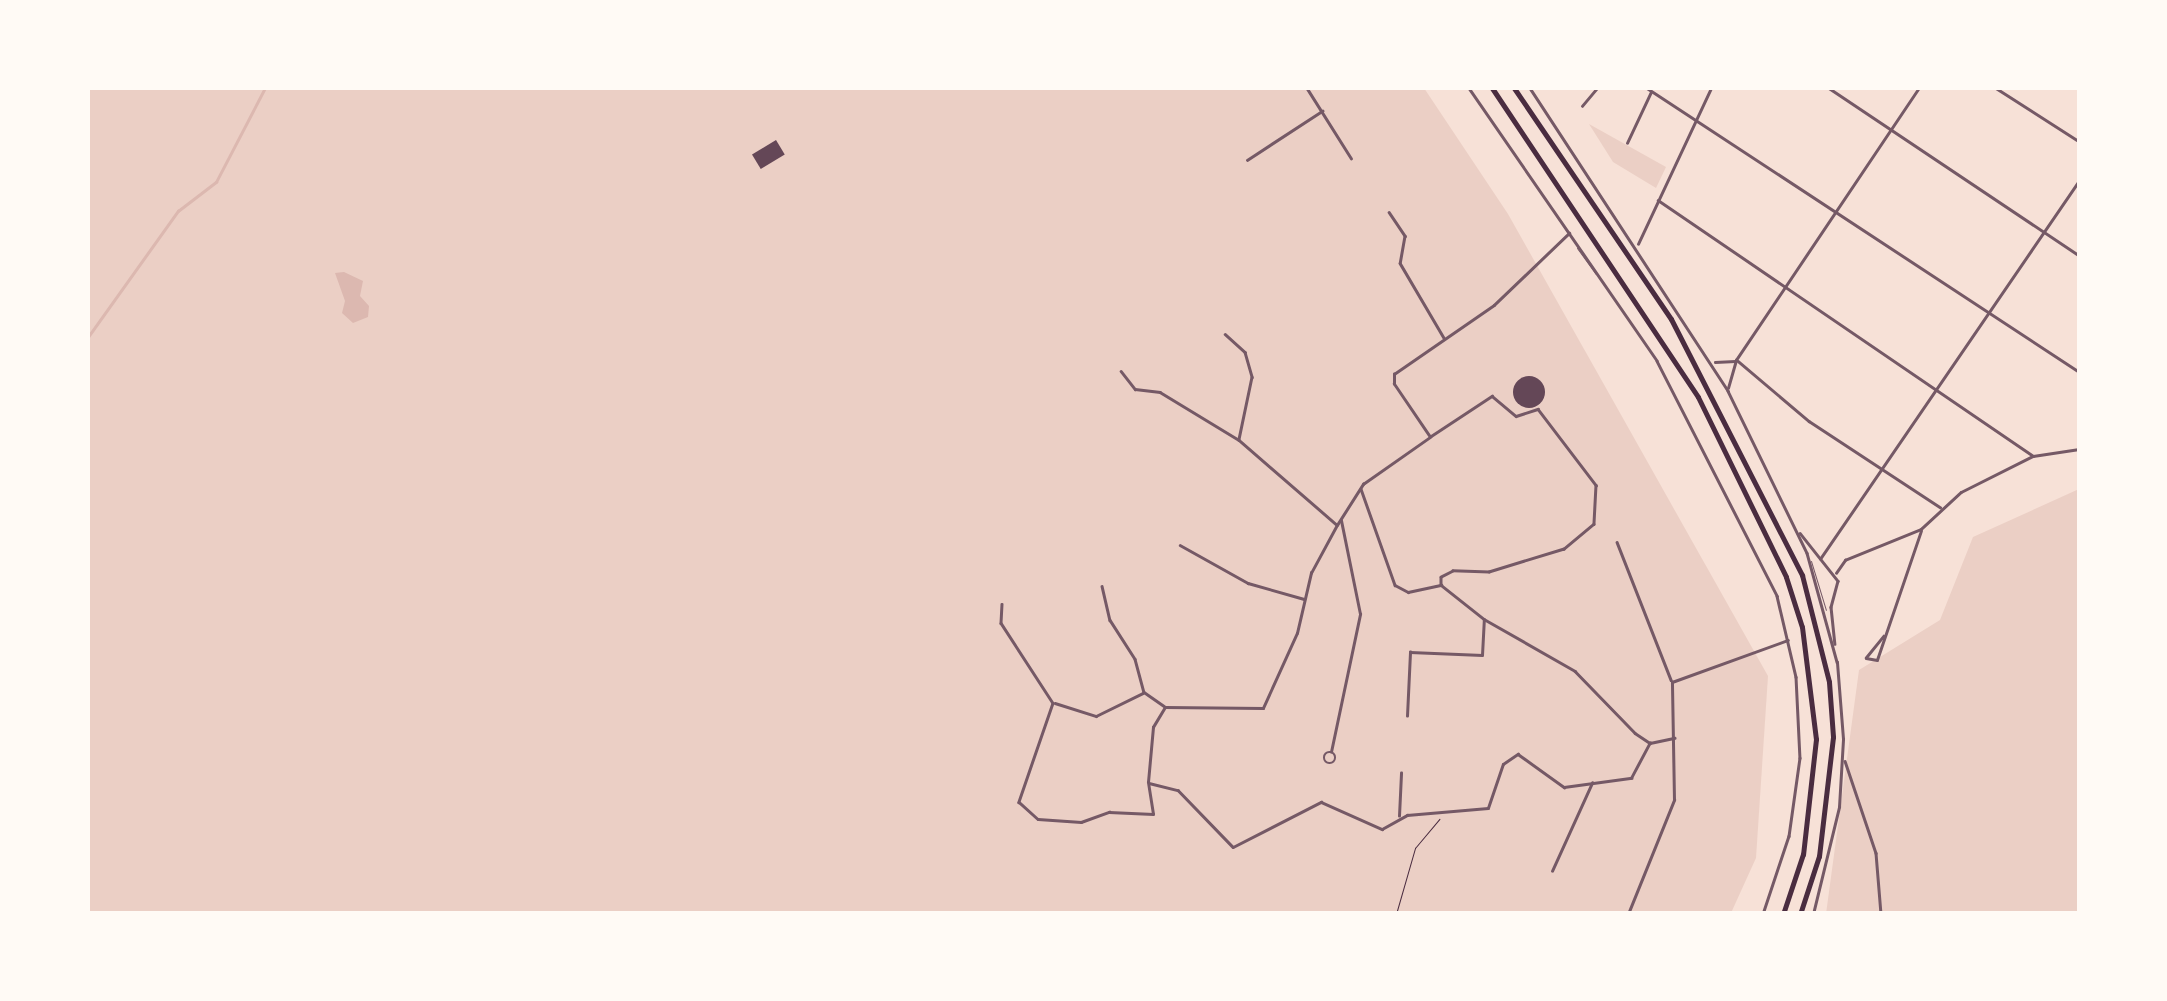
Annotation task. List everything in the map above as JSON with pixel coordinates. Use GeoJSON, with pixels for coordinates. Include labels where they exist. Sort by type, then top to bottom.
{"type":"FeatureCollection","features":[{"type":"Feature","properties":{"kind":"highway"},"geometry":{"type":"LineString","coordinates":[[1492,88],[1698,397],[1786,577],[1802,628],[1816,740],[1803,854],[1783,914]]}},
{"type":"Feature","properties":{"kind":"highway"},"geometry":{"type":"LineString","coordinates":[[1514,88],[1671,319],[1802,575],[1829,682],[1833,737],[1819,856],[1800,914]]}},
{"type":"Feature","properties":{"kind":"street"},"geometry":{"type":"LineString","coordinates":[[1307,88],[1351,158]]}},
{"type":"Feature","properties":{"kind":"street"},"geometry":{"type":"LineString","coordinates":[[1469,88],[1599,277],[1711,456],[1776,596],[1790,640],[1799,708],[1797,798],[1763,914]]}},
{"type":"Feature","properties":{"kind":"street"},"geometry":{"type":"LineString","coordinates":[[1530,88],[1637,246],[1728,391],[1807,553],[1826,610],[1837,662]]}},
{"type":"Feature","properties":{"kind":"street"},"geometry":{"type":"LineString","coordinates":[[1582,106],[1597,88]]}},
{"type":"Feature","properties":{"kind":"street"},"geometry":{"type":"LineString","coordinates":[[1646,88],[1697,116],[2078,371]]}},
{"type":"Feature","properties":{"kind":"street"},"geometry":{"type":"LineString","coordinates":[[1637,246],[1712,88]]}},
{"type":"Feature","properties":{"kind":"street"},"geometry":{"type":"LineString","coordinates":[[1829,88],[2080,256]]}},
{"type":"Feature","properties":{"kind":"street"},"geometry":{"type":"LineString","coordinates":[[1728,391],[1736,360],[1920,88]]}},
{"type":"Feature","properties":{"kind":"street"},"geometry":{"type":"LineString","coordinates":[[1996,88],[2080,142]]}},
{"type":"Feature","properties":{"kind":"street"},"geometry":{"type":"LineString","coordinates":[[1627,143],[1652,91]]}},
{"type":"Feature","properties":{"kind":"street"},"geometry":{"type":"LineString","coordinates":[[1247,160],[1322,111]]}},
{"type":"Feature","properties":{"kind":"street"},"geometry":{"type":"LineString","coordinates":[[1820,558],[2080,179]]}},
{"type":"Feature","properties":{"kind":"street"},"geometry":{"type":"LineString","coordinates":[[1658,200],[2033,456]]}},
{"type":"Feature","properties":{"kind":"street"},"geometry":{"type":"LineString","coordinates":[[1389,212],[1405,236],[1400,263],[1444,338]]}},
{"type":"Feature","properties":{"kind":"street"},"geometry":{"type":"LineString","coordinates":[[1430,437],[1392,379],[1494,305],[1570,234]]}},
{"type":"Feature","properties":{"kind":"street"},"geometry":{"type":"LineString","coordinates":[[1225,334],[1245,352],[1252,377],[1239,440]]}},
{"type":"Feature","properties":{"kind":"street"},"geometry":{"type":"LineString","coordinates":[[1711,360],[1736,360],[1809,421],[1940,508]]}},
{"type":"Feature","properties":{"kind":"street"},"geometry":{"type":"LineString","coordinates":[[1121,371],[1135,389],[1160,392],[1239,440],[1338,525]]}},
{"type":"Feature","properties":{"kind":"street"},"geometry":{"type":"LineString","coordinates":[[1102,586],[1110,620],[1135,659],[1144,692],[1165,708],[1264,708],[1338,525],[1360,488],[1492,396],[1516,416],[1538,409],[1596,485],[1594,524],[1564,550],[1489,572],[1453,571],[1441,577],[1441,585]]}},
{"type":"Feature","properties":{"kind":"street"},"geometry":{"type":"LineString","coordinates":[[1884,636],[1869,649],[1866,658],[1877,660],[1921,530],[1940,508],[2033,456],[2080,449]]}},
{"type":"Feature","properties":{"kind":"street"},"geometry":{"type":"LineString","coordinates":[[1360,488],[1380,526],[1396,585],[1408,592],[1441,585]]}},
{"type":"Feature","properties":{"kind":"street"},"geometry":{"type":"LineString","coordinates":[[1331,752],[1360,614],[1341,520]]}},
{"type":"Feature","properties":{"kind":"street"},"geometry":{"type":"LineString","coordinates":[[1793,523],[1835,574]]}},
{"type":"Feature","properties":{"kind":"street"},"geometry":{"type":"LineString","coordinates":[[1813,914],[1830,859],[1844,758],[1835,574],[1845,560],[1921,530]]}},
{"type":"Feature","properties":{"kind":"street"},"geometry":{"type":"LineString","coordinates":[[1617,542],[1672,682],[1674,738],[1674,800],[1628,914]]}},
{"type":"Feature","properties":{"kind":"street"},"geometry":{"type":"LineString","coordinates":[[1180,545],[1248,583],[1306,599]]}},
{"type":"Feature","properties":{"kind":"street"},"geometry":{"type":"LineString","coordinates":[[1441,585],[1484,619],[1575,671],[1650,743]]}},
{"type":"Feature","properties":{"kind":"street"},"geometry":{"type":"LineString","coordinates":[[1002,604],[1000,624],[1053,703],[1096,716],[1144,692]]}},
{"type":"Feature","properties":{"kind":"street"},"geometry":{"type":"LineString","coordinates":[[1407,716],[1410,652],[1482,655],[1484,619]]}},
{"type":"Feature","properties":{"kind":"street"},"geometry":{"type":"LineString","coordinates":[[1672,682],[1790,640]]}},
{"type":"Feature","properties":{"kind":"street"},"geometry":{"type":"LineString","coordinates":[[1053,703],[1019,802],[1038,819],[1081,822],[1109,812],[1153,814],[1148,782],[1154,727],[1165,708]]}},
{"type":"Feature","properties":{"kind":"street"},"geometry":{"type":"LineString","coordinates":[[1148,782],[1178,790],[1232,848],[1321,802],[1382,829],[1400,818],[1488,808],[1504,764],[1518,754],[1564,787],[1630,778],[1650,743],[1674,738]]}},
{"type":"Feature","properties":{"kind":"street"},"geometry":{"type":"LineString","coordinates":[[1844,758],[1876,854],[1882,914]]}},
{"type":"Feature","properties":{"kind":"street"},"geometry":{"type":"LineString","coordinates":[[1400,818],[1401,773]]}},
{"type":"Feature","properties":{"kind":"street"},"geometry":{"type":"LineString","coordinates":[[1552,871],[1592,781]]}},
{"type":"Feature","properties":{"kind":"path"},"geometry":{"type":"LineString","coordinates":[[1396,914],[1415,848],[1440,813]]}},
{"type":"Feature","properties":{"kind":"shaded area"},"geometry":{"type":"Polygon","coordinates":[[[88,88],[1424,88],[1508,214],[1768,676],[1756,858],[1731,913],[88,913],[88,88]]]}},
{"type":"Feature","properties":{"kind":"shaded area"},"geometry":{"type":"Polygon","coordinates":[[[1589,124],[1666,167],[1656,188],[1613,162],[1589,124]]]}},
{"type":"Feature","properties":{"kind":"shaded area"},"geometry":{"type":"Polygon","coordinates":[[[344,272],[363,281],[360,296],[369,306],[368,317],[353,323],[342,313],[345,301],[335,273],[344,272]]]}},
{"type":"Feature","properties":{"kind":"shaded area"},"geometry":{"type":"Polygon","coordinates":[[[2079,489],[2079,913],[1826,914],[1859,670],[1940,620],[1973,537],[2079,489]]]}},
{"type":"Feature","properties":{"kind":"building"},"geometry":{"type":"Polygon","coordinates":[[[776,140],[785,155],[761,169],[752,154],[776,140]]]}},
{"type":"Feature","properties":{"kind":"building"},"geometry":{"type":"Polygon","coordinates":[[[1529,376],[1540,381],[1545,392],[1540,403],[1529,408],[1518,403],[1513,392],[1518,381],[1529,376]]]}},
{"type":"Feature","properties":{"kind":"waterway"},"geometry":{"type":"LineString","coordinates":[[88,337],[178,211],[216,182],[265,88]]}}]}
